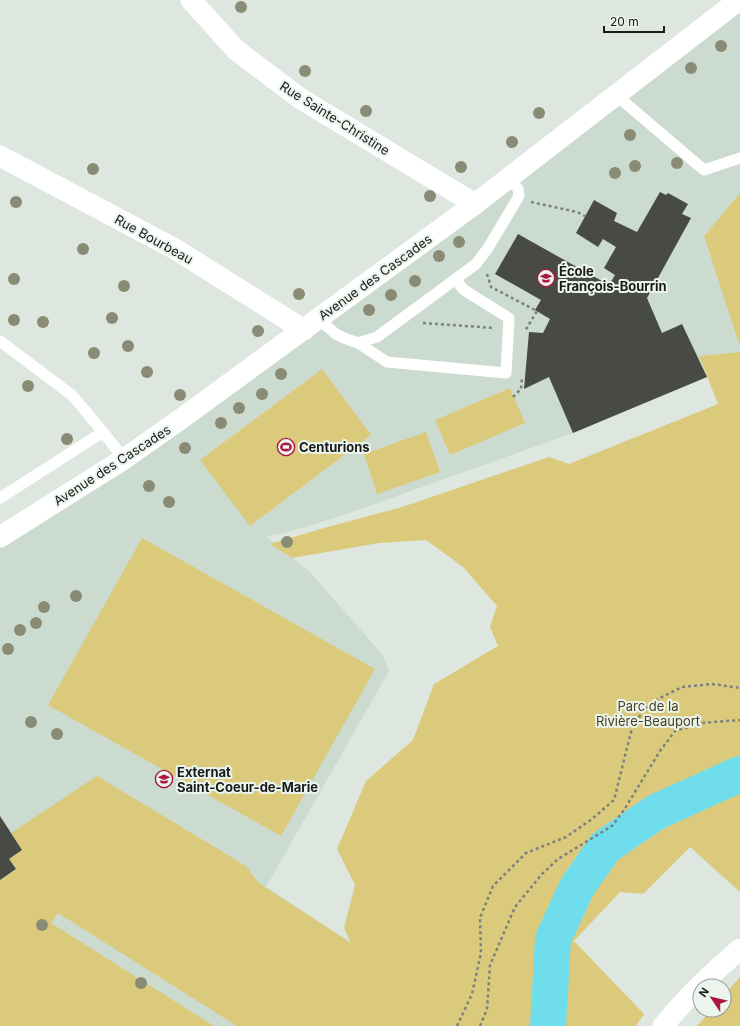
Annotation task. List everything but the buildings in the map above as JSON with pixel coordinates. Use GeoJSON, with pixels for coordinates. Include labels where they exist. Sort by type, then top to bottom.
{"type":"FeatureCollection","features":[{"type":"Feature","properties":{"kind":"street","name":"Rue Sainte-Christine"},"geometry":{"type":"LineString","coordinates":[[191,0],[236,50],[301,99],[475,204]]}},
{"type":"Feature","properties":{"kind":"street","name":"Avenue des Cascades"},"geometry":{"type":"LineString","coordinates":[[0,537],[124,459],[311,324],[475,204],[739,0]]}},
{"type":"Feature","properties":{"kind":"street","name":"Rue Bourbeau"},"geometry":{"type":"LineString","coordinates":[[0,156],[175,249],[311,324]]}},
{"type":"Feature","properties":{"kind":"street"},"geometry":{"type":"LineString","coordinates":[[663,1026],[681,1004],[720,966],[740,949]]}},
{"type":"Feature","properties":{"kind":"lane"},"geometry":{"type":"LineString","coordinates":[[616,95],[704,170],[740,158]]}},
{"type":"Feature","properties":{"kind":"lane"},"geometry":{"type":"LineString","coordinates":[[358,343],[377,337],[482,258],[518,200],[518,189],[509,177]]}},
{"type":"Feature","properties":{"kind":"lane"},"geometry":{"type":"LineString","coordinates":[[311,324],[358,343],[387,362],[506,373],[509,318],[464,290],[455,279]]}},
{"type":"Feature","properties":{"kind":"lane"},"geometry":{"type":"LineString","coordinates":[[0,341],[73,396],[124,459]]}},
{"type":"Feature","properties":{"kind":"lane"},"geometry":{"type":"LineString","coordinates":[[0,498],[103,432]]}},
{"type":"Feature","properties":{"kind":"path"},"geometry":{"type":"LineString","coordinates":[[518,200],[577,212],[585,216]]}},
{"type":"Feature","properties":{"kind":"path"},"geometry":{"type":"LineString","coordinates":[[486,273],[491,287],[537,311]]}},
{"type":"Feature","properties":{"kind":"path"},"geometry":{"type":"LineString","coordinates":[[406,315],[411,322],[500,328],[508,333]]}},
{"type":"Feature","properties":{"kind":"path"},"geometry":{"type":"LineString","coordinates":[[457,1026],[472,994],[481,953],[480,918],[493,886],[526,853],[566,837],[592,819],[614,800],[631,732],[643,710],[658,699],[682,687],[712,684],[740,688]]}},
{"type":"Feature","properties":{"kind":"path"},"geometry":{"type":"LineString","coordinates":[[480,1026],[487,1009],[490,964],[515,907],[542,874],[558,860],[612,826],[624,810],[660,751],[675,731],[702,723],[740,720]]}},
{"type":"Feature","properties":{"kind":"shaded area"},"geometry":{"type":"Polygon","coordinates":[[[740,0],[740,193],[704,236],[740,347],[740,352],[699,356],[707,377],[573,433],[338,517],[284,533],[266,536],[309,571],[382,654],[389,671],[266,887],[352,943],[292,1026],[0,1026],[0,537],[124,459],[740,0]]]}},
{"type":"Feature","properties":{"kind":"green space"},"geometry":{"type":"Polygon","coordinates":[[[740,193],[740,347],[704,236],[740,193]]]}},
{"type":"Feature","properties":{"kind":"green space","name":"Parc de la Rivière-Beauport"},"geometry":{"type":"Polygon","coordinates":[[[740,352],[740,892],[690,847],[643,894],[620,892],[574,941],[644,1014],[636,1026],[237,1026],[58,913],[51,923],[214,1026],[0,1026],[0,880],[16,870],[9,859],[22,850],[11,833],[97,776],[246,866],[257,881],[265,887],[351,943],[344,928],[355,885],[337,849],[366,781],[413,740],[434,684],[498,646],[490,627],[497,606],[463,567],[426,540],[379,543],[292,558],[270,544],[402,507],[549,457],[569,464],[718,404],[699,356],[740,352]]]}},
{"type":"Feature","properties":{"kind":"green space","name":"Centurions"},"geometry":{"type":"Polygon","coordinates":[[[322,369],[371,435],[250,526],[200,460],[322,369]]]}},
{"type":"Feature","properties":{"kind":"green space"},"geometry":{"type":"Polygon","coordinates":[[[510,388],[525,423],[450,455],[435,420],[510,388]]]}},
{"type":"Feature","properties":{"kind":"green space"},"geometry":{"type":"Polygon","coordinates":[[[426,432],[440,472],[377,494],[364,454],[426,432]]]}},
{"type":"Feature","properties":{"kind":"green space"},"geometry":{"type":"Polygon","coordinates":[[[142,538],[375,669],[281,836],[48,705],[142,538]]]}},
{"type":"Feature","properties":{"kind":"green space"},"geometry":{"type":"Polygon","coordinates":[[[740,977],[740,1026],[697,1026],[704,1018],[732,1018],[732,986],[740,977]]]}},
{"type":"Feature","properties":{"kind":"waterway"},"geometry":{"type":"LineString","coordinates":[[548,1026],[553,939],[577,887],[605,847],[656,812],[740,774]]}},
{"type":"Feature","properties":{"kind":"place","name":"École François-Bourrin"},"geometry":{"type":"Point","coordinates":[546,278]}},
{"type":"Feature","properties":{"kind":"place","name":"Centurions"},"geometry":{"type":"Point","coordinates":[286,447]}},
{"type":"Feature","properties":{"kind":"place","name":"Externat Saint-Coeur-de-Marie"},"geometry":{"type":"Point","coordinates":[164,779]}}]}
